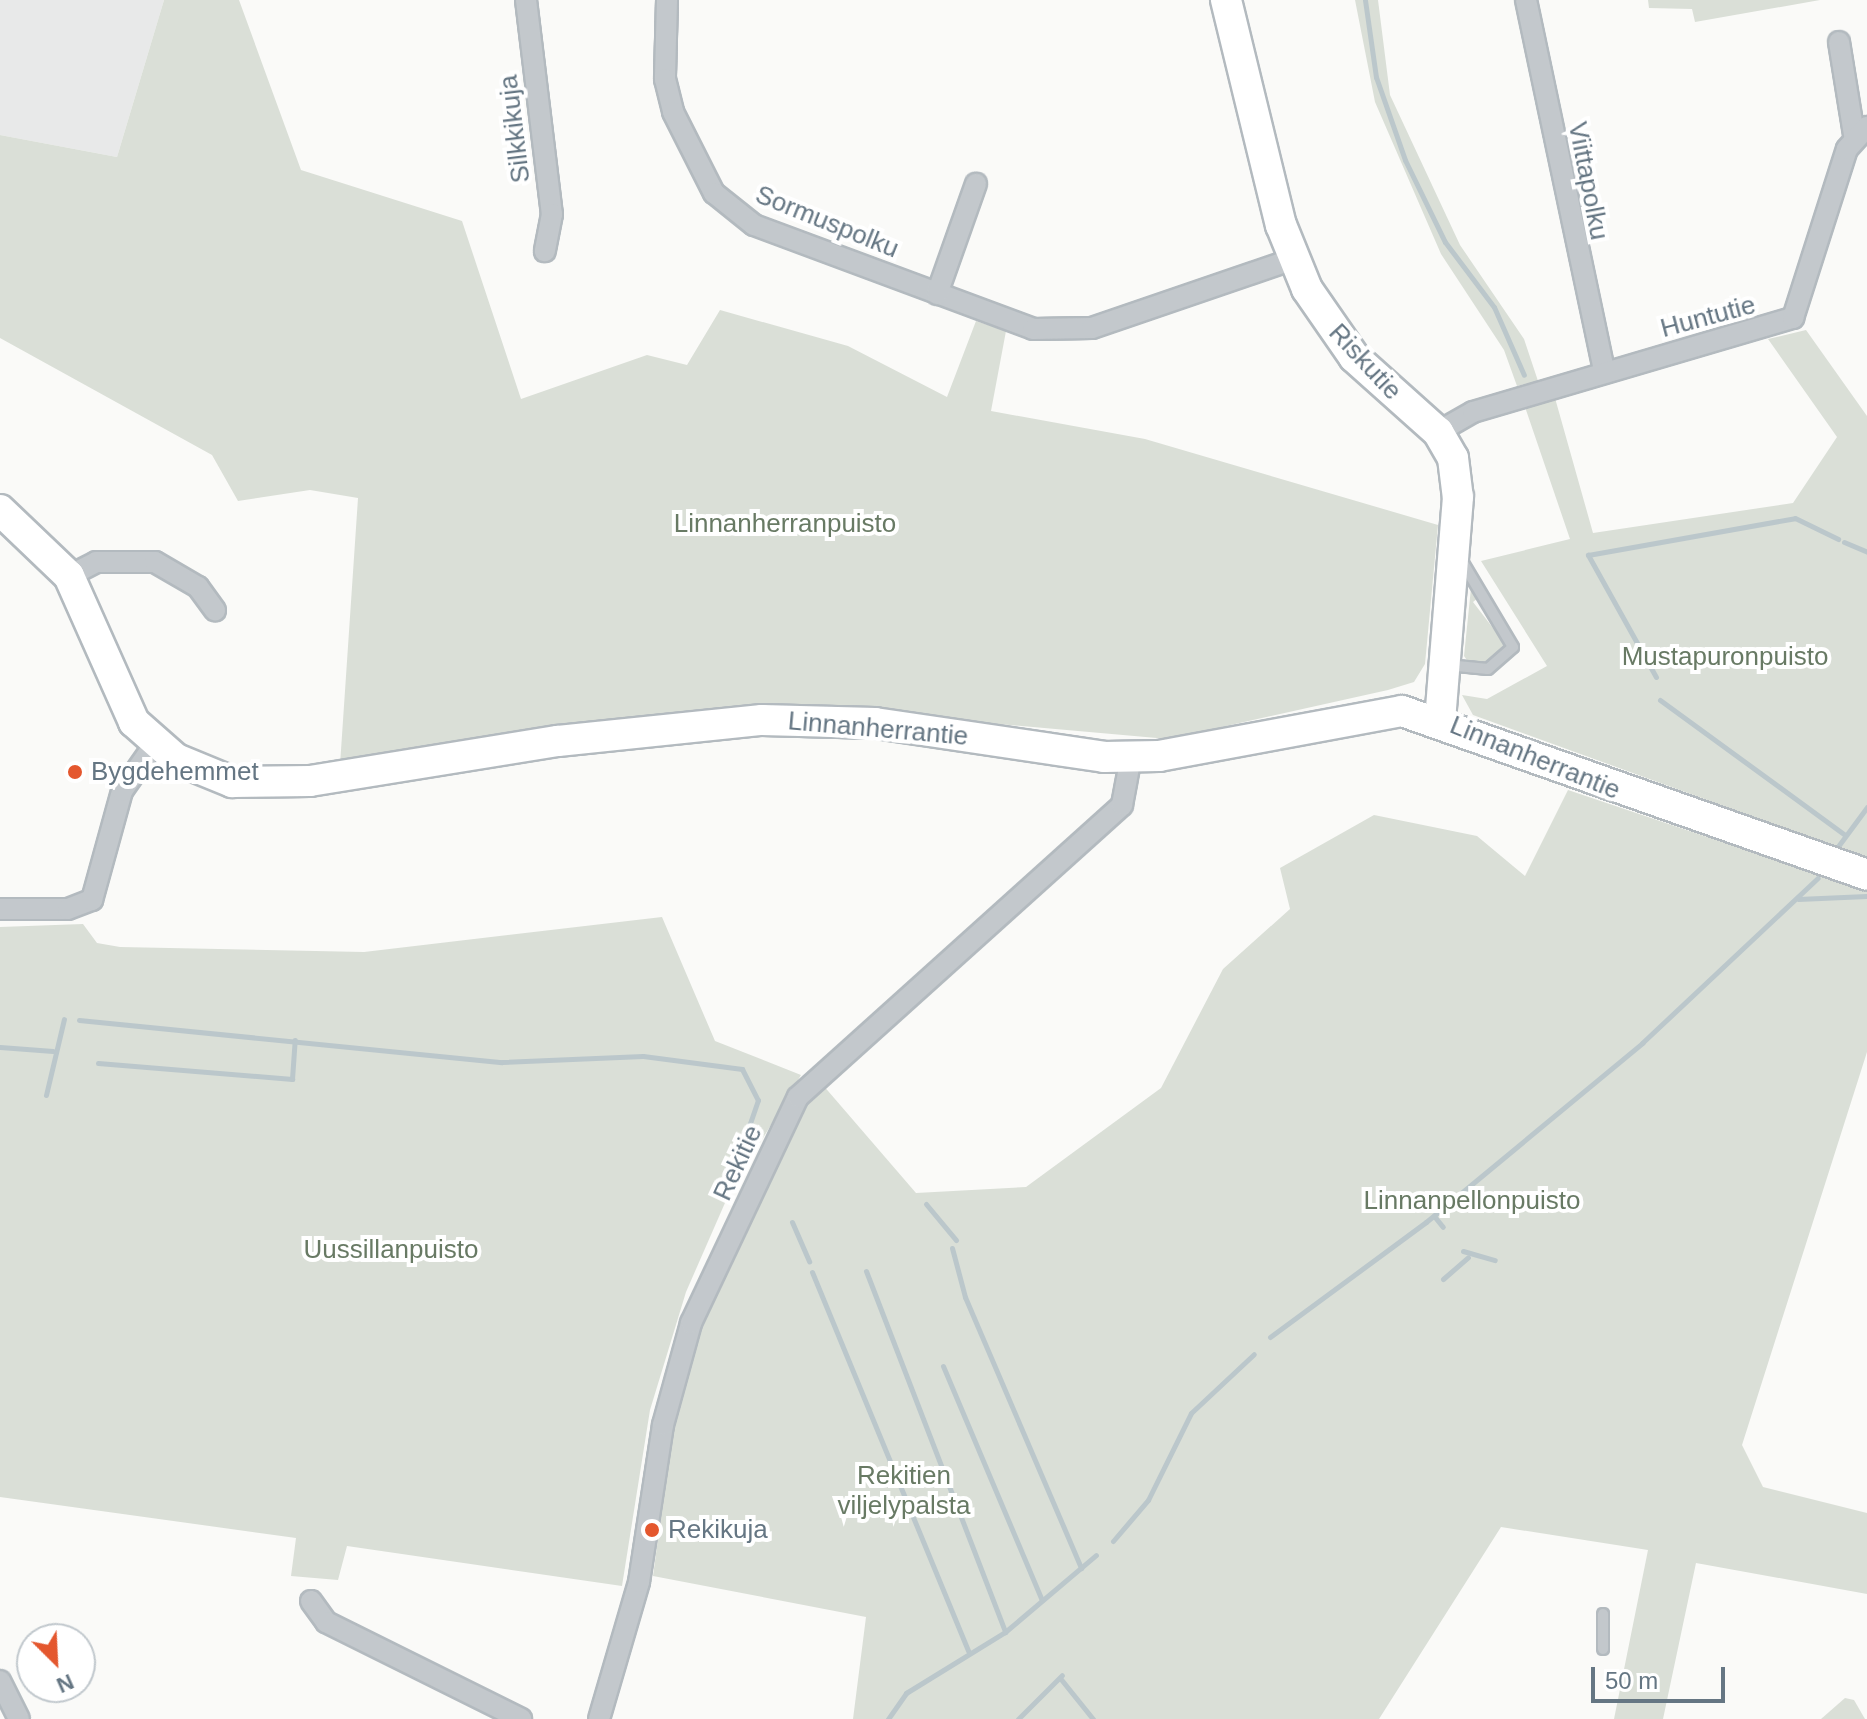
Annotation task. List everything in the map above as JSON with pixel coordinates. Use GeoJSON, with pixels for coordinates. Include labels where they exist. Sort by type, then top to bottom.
{"type":"FeatureCollection","features":[{"type":"Feature","properties":{"kind":"street","name":"Silkkikuja"},"geometry":{"type":"LineString","coordinates":[[526,0],[552,214],[545,251]]}},
{"type":"Feature","properties":{"kind":"street","name":"Sormuspolku"},"geometry":{"type":"LineString","coordinates":[[667,0],[665,79],[673,112],[721,202],[754,225],[1017,325],[1080,330],[1294,259]]}},
{"type":"Feature","properties":{"kind":"street","name":"Riskutie"},"geometry":{"type":"LineString","coordinates":[[1226,0],[1294,259],[1354,357],[1438,432],[1457,471],[1440,720]]}},
{"type":"Feature","properties":{"kind":"street","name":"Viittapolku"},"geometry":{"type":"LineString","coordinates":[[1526,0],[1604,371]]}},
{"type":"Feature","properties":{"kind":"street"},"geometry":{"type":"LineString","coordinates":[[1839,42],[1861,131]]}},
{"type":"Feature","properties":{"kind":"street","name":"Huntutie"},"geometry":{"type":"LineString","coordinates":[[1438,432],[1473,412],[1604,371],[1793,318],[1861,131]]}},
{"type":"Feature","properties":{"kind":"street"},"geometry":{"type":"LineString","coordinates":[[937,294],[976,184]]}},
{"type":"Feature","properties":{"kind":"street","name":"Linnanherrantie"},"geometry":{"type":"LineString","coordinates":[[0,510],[69,576],[113,687],[155,744],[219,778],[266,785],[558,741],[762,720],[875,723],[1131,757],[1371,711],[1440,720],[1587,782],[1867,875]]}},
{"type":"Feature","properties":{"kind":"street"},"geometry":{"type":"LineString","coordinates":[[69,576],[96,562],[155,562],[198,587],[215,610]]}},
{"type":"Feature","properties":{"kind":"street"},"geometry":{"type":"LineString","coordinates":[[0,909],[68,909],[92,900],[122,791],[155,744]]}},
{"type":"Feature","properties":{"kind":"street","name":"Rekitie"},"geometry":{"type":"LineString","coordinates":[[599,1719],[639,1582],[663,1425],[691,1323],[798,1097],[1122,805],[1131,757]]}},
{"type":"Feature","properties":{"kind":"street"},"geometry":{"type":"LineString","coordinates":[[311,1601],[326,1622],[521,1719]]}},
{"type":"Feature","properties":{"kind":"street"},"geometry":{"type":"LineString","coordinates":[[0,1681],[19,1719]]}},
{"type":"Feature","properties":{"kind":"lane"},"geometry":{"type":"LineString","coordinates":[[1445,665],[1488,669],[1513,645],[1454,548]]}},
{"type":"Feature","properties":{"kind":"lane"},"geometry":{"type":"LineString","coordinates":[[1603,1614],[1603,1649]]}},
{"type":"Feature","properties":{"kind":"shaded area"},"geometry":{"type":"Polygon","coordinates":[[[0,0],[164,0],[117,157],[0,135],[0,0]]]}},
{"type":"Feature","properties":{"kind":"green space","name":"Linnanherranpuisto"},"geometry":{"type":"Polygon","coordinates":[[[164,0],[239,0],[301,170],[462,221],[521,399],[647,355],[687,365],[720,310],[848,346],[947,397],[976,321],[1006,331],[991,411],[1145,439],[1438,525],[1425,664],[1414,682],[1388,690],[1168,739],[851,711],[340,765],[358,498],[310,490],[238,501],[212,455],[0,338],[0,135],[117,157],[164,0]]]}},
{"type":"Feature","properties":{"kind":"green space"},"geometry":{"type":"Polygon","coordinates":[[[1355,0],[1378,0],[1390,95],[1460,245],[1524,339],[1538,381],[1517,386],[1504,350],[1441,254],[1375,102],[1355,0]]]}},
{"type":"Feature","properties":{"kind":"green space"},"geometry":{"type":"Polygon","coordinates":[[[1648,0],[1820,0],[1695,22],[1692,9],[1649,8],[1648,0]]]}},
{"type":"Feature","properties":{"kind":"green space","name":"Mustapuronpuisto"},"geometry":{"type":"Polygon","coordinates":[[[1806,330],[1867,416],[1867,858],[1473,715],[1462,695],[1487,699],[1547,666],[1481,561],[1570,539],[1525,407],[1555,398],[1593,533],[1793,503],[1837,437],[1768,339],[1806,330]]]}},
{"type":"Feature","properties":{"kind":"green space"},"geometry":{"type":"Polygon","coordinates":[[[1471,588],[1478,598],[1473,602],[1506,645],[1491,664],[1469,663],[1464,656],[1471,588]]]}},
{"type":"Feature","properties":{"kind":"green space","name":"Linnanpellonpuisto"},"geometry":{"type":"Polygon","coordinates":[[[1568,790],[1867,891],[1867,1052],[1742,1445],[1763,1487],[1867,1513],[1867,1594],[1696,1563],[1663,1719],[1614,1719],[1648,1550],[1501,1527],[1379,1719],[853,1719],[866,1617],[653,1576],[676,1404],[697,1324],[816,1077],[916,1193],[1026,1187],[1161,1088],[1223,969],[1290,909],[1280,868],[1374,815],[1477,836],[1525,876],[1568,790]]]}},
{"type":"Feature","properties":{"kind":"green space","name":"Uussillanpuisto"},"geometry":{"type":"Polygon","coordinates":[[[662,917],[715,1041],[801,1075],[728,1196],[686,1292],[650,1410],[622,1586],[347,1546],[338,1580],[291,1576],[296,1538],[0,1497],[0,927],[83,924],[97,943],[120,947],[364,952],[662,917]]]}},
{"type":"Feature","properties":{"kind":"green space"},"geometry":{"type":"Polygon","coordinates":[[[1845,1698],[1854,1700],[1865,1719],[1821,1719],[1845,1698]]]}},
{"type":"Feature","properties":{"kind":"waterway"},"geometry":{"type":"LineString","coordinates":[[1365,0],[1376,77],[1405,160],[1445,242],[1494,307],[1524,375]]}},
{"type":"Feature","properties":{"kind":"waterway"},"geometry":{"type":"LineString","coordinates":[[1656,677],[1588,555],[1795,518],[1838,539]]}},
{"type":"Feature","properties":{"kind":"waterway"},"geometry":{"type":"LineString","coordinates":[[1844,542],[1867,552]]}},
{"type":"Feature","properties":{"kind":"waterway"},"geometry":{"type":"LineString","coordinates":[[1660,700],[1845,835]]}},
{"type":"Feature","properties":{"kind":"waterway"},"geometry":{"type":"LineString","coordinates":[[1839,845],[1867,807]]}},
{"type":"Feature","properties":{"kind":"waterway"},"geometry":{"type":"LineString","coordinates":[[1270,1337],[1426,1222],[1642,1043],[1818,878]]}},
{"type":"Feature","properties":{"kind":"waterway"},"geometry":{"type":"LineString","coordinates":[[1798,899],[1867,896]]}},
{"type":"Feature","properties":{"kind":"waterway"},"geometry":{"type":"LineString","coordinates":[[46,1095],[64,1019]]}},
{"type":"Feature","properties":{"kind":"waterway"},"geometry":{"type":"LineString","coordinates":[[79,1020],[502,1062],[643,1056],[742,1069],[758,1100],[749,1126]]}},
{"type":"Feature","properties":{"kind":"waterway"},"geometry":{"type":"LineString","coordinates":[[98,1063],[292,1079],[295,1040]]}},
{"type":"Feature","properties":{"kind":"waterway"},"geometry":{"type":"LineString","coordinates":[[0,1047],[53,1051]]}},
{"type":"Feature","properties":{"kind":"waterway"},"geometry":{"type":"LineString","coordinates":[[926,1204],[956,1240]]}},
{"type":"Feature","properties":{"kind":"waterway"},"geometry":{"type":"LineString","coordinates":[[1434,1216],[1443,1227]]}},
{"type":"Feature","properties":{"kind":"waterway"},"geometry":{"type":"LineString","coordinates":[[792,1222],[809,1261]]}},
{"type":"Feature","properties":{"kind":"waterway"},"geometry":{"type":"LineString","coordinates":[[952,1248],[965,1297],[1081,1568]]}},
{"type":"Feature","properties":{"kind":"waterway"},"geometry":{"type":"LineString","coordinates":[[1463,1251],[1495,1260]]}},
{"type":"Feature","properties":{"kind":"waterway"},"geometry":{"type":"LineString","coordinates":[[1443,1279],[1468,1257]]}},
{"type":"Feature","properties":{"kind":"waterway"},"geometry":{"type":"LineString","coordinates":[[866,1271],[1005,1632]]}},
{"type":"Feature","properties":{"kind":"waterway"},"geometry":{"type":"LineString","coordinates":[[812,1272],[968,1651]]}},
{"type":"Feature","properties":{"kind":"waterway"},"geometry":{"type":"LineString","coordinates":[[1113,1541],[1148,1500],[1191,1413],[1254,1354]]}},
{"type":"Feature","properties":{"kind":"waterway"},"geometry":{"type":"LineString","coordinates":[[943,1366],[1042,1600]]}},
{"type":"Feature","properties":{"kind":"waterway"},"geometry":{"type":"LineString","coordinates":[[888,1719],[906,1693],[1005,1632],[1096,1555]]}},
{"type":"Feature","properties":{"kind":"waterway"},"geometry":{"type":"LineString","coordinates":[[1018,1719],[1062,1675]]}},
{"type":"Feature","properties":{"kind":"waterway"},"geometry":{"type":"LineString","coordinates":[[1060,1678],[1093,1719]]}},
{"type":"Feature","properties":{"kind":"place","name":"Bygdehemmet"},"geometry":{"type":"Point","coordinates":[75,772]}},
{"type":"Feature","properties":{"kind":"place","name":"Rekikuja"},"geometry":{"type":"Point","coordinates":[652,1530]}},
{"type":"Feature","properties":{"kind":"park label","name":"Rekitien viljelypalsta"},"geometry":{"type":"Point","coordinates":[904,1491]}}]}
